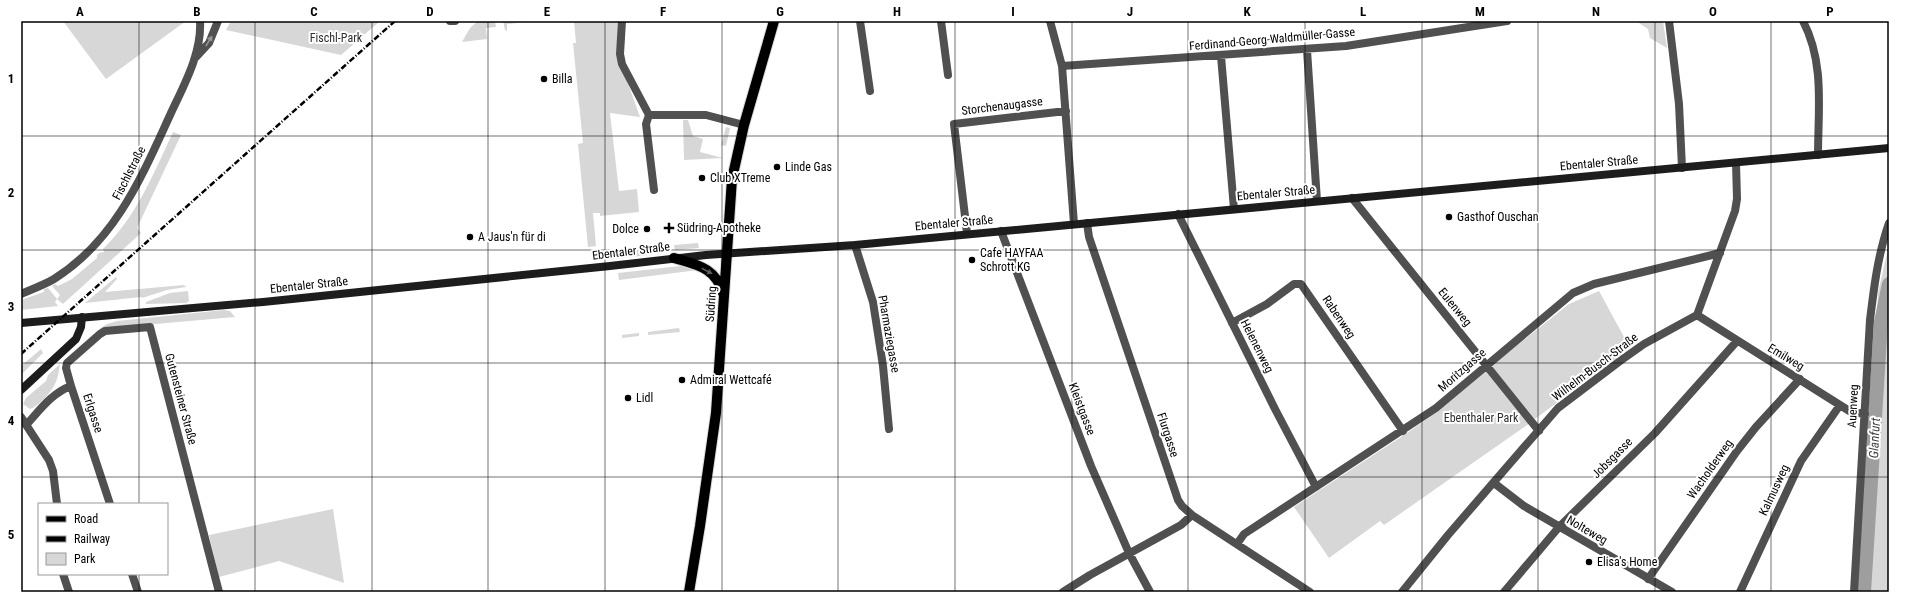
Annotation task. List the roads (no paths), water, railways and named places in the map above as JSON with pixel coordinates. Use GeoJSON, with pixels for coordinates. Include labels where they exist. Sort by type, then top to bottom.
{"type":"FeatureCollection","features":[{"type":"Feature","properties":{"kind":"main road","name":"Südring"},"geometry":{"type":"LineString","coordinates":[[688,592],[700,526],[716,413],[725,301],[732,179],[744,125],[774,21]]}},
{"type":"Feature","properties":{"kind":"main road","name":"Ebentaler Straße"},"geometry":{"type":"LineString","coordinates":[[21,323],[263,302],[674,258],[855,245],[967,233],[1889,148]]}},
{"type":"Feature","properties":{"kind":"main road"},"geometry":{"type":"LineString","coordinates":[[674,258],[697,265],[713,273],[719,282],[725,301]]}},
{"type":"Feature","properties":{"kind":"main road"},"geometry":{"type":"LineString","coordinates":[[21,390],[76,339],[81,327],[82,317]]}},
{"type":"Feature","properties":{"kind":"street","name":"Fischlstraße"},"geometry":{"type":"LineString","coordinates":[[21,294],[54,279],[80,260],[115,222],[144,172],[195,57],[201,32],[200,21]]}},
{"type":"Feature","properties":{"kind":"street"},"geometry":{"type":"LineString","coordinates":[[195,57],[209,43],[218,21]]}},
{"type":"Feature","properties":{"kind":"street"},"geometry":{"type":"LineString","coordinates":[[450,21],[455,21]]}},
{"type":"Feature","properties":{"kind":"street"},"geometry":{"type":"LineString","coordinates":[[622,21],[620,54],[622,64],[649,115],[646,124],[654,190]]}},
{"type":"Feature","properties":{"kind":"street"},"geometry":{"type":"LineString","coordinates":[[860,21],[870,92]]}},
{"type":"Feature","properties":{"kind":"street"},"geometry":{"type":"LineString","coordinates":[[942,21],[948,75]]}},
{"type":"Feature","properties":{"kind":"street"},"geometry":{"type":"LineString","coordinates":[[1050,21],[1062,66],[1074,224]]}},
{"type":"Feature","properties":{"kind":"street","name":"Ferdinand-Georg-Waldmüller-Gasse"},"geometry":{"type":"LineString","coordinates":[[1062,66],[1307,50],[1346,46],[1507,21]]}},
{"type":"Feature","properties":{"kind":"street"},"geometry":{"type":"LineString","coordinates":[[1669,21],[1679,104],[1682,168]]}},
{"type":"Feature","properties":{"kind":"street"},"geometry":{"type":"LineString","coordinates":[[1803,21],[1813,41],[1819,71],[1818,155]]}},
{"type":"Feature","properties":{"kind":"street"},"geometry":{"type":"LineString","coordinates":[[1307,50],[1317,201]]}},
{"type":"Feature","properties":{"kind":"street"},"geometry":{"type":"LineString","coordinates":[[1221,56],[1234,209]]}},
{"type":"Feature","properties":{"kind":"street","name":"Storchenaugasse"},"geometry":{"type":"LineString","coordinates":[[967,233],[954,124],[1066,111]]}},
{"type":"Feature","properties":{"kind":"street"},"geometry":{"type":"LineString","coordinates":[[649,115],[706,115],[744,125]]}},
{"type":"Feature","properties":{"kind":"street"},"geometry":{"type":"LineString","coordinates":[[1697,315],[1720,253],[1737,200],[1736,163]]}},
{"type":"Feature","properties":{"kind":"street","name":"Eulenweg"},"geometry":{"type":"LineString","coordinates":[[1352,198],[1539,431]]}},
{"type":"Feature","properties":{"kind":"street","name":"Helenenweg"},"geometry":{"type":"LineString","coordinates":[[1178,214],[1316,487]]}},
{"type":"Feature","properties":{"kind":"street","name":"Auenweg"},"geometry":{"type":"LineString","coordinates":[[1854,592],[1870,320],[1874,284],[1889,222]]}},
{"type":"Feature","properties":{"kind":"street","name":"Flurgasse"},"geometry":{"type":"LineString","coordinates":[[1087,223],[1089,237],[1174,490],[1182,506],[1192,515],[1310,592]]}},
{"type":"Feature","properties":{"kind":"street","name":"Kleistgasse"},"geometry":{"type":"LineString","coordinates":[[1001,231],[1091,466],[1129,553],[1150,592]]}},
{"type":"Feature","properties":{"kind":"street","name":"Pharmaziegasse"},"geometry":{"type":"LineString","coordinates":[[855,245],[873,302],[883,366],[889,430]]}},
{"type":"Feature","properties":{"kind":"street","name":"Moritzgasse"},"geometry":{"type":"LineString","coordinates":[[1237,544],[1244,534],[1436,408],[1565,300],[1582,288],[1720,253]]}},
{"type":"Feature","properties":{"kind":"street","name":"Rabenweg"},"geometry":{"type":"LineString","coordinates":[[1232,323],[1267,304],[1294,284],[1301,284],[1403,431]]}},
{"type":"Feature","properties":{"kind":"street","name":"Emilweg"},"geometry":{"type":"LineString","coordinates":[[1697,315],[1851,412],[1865,414]]}},
{"type":"Feature","properties":{"kind":"street","name":"Wilhelm-Busch-Straße"},"geometry":{"type":"LineString","coordinates":[[1402,592],[1448,536],[1566,401],[1644,344],[1697,315]]}},
{"type":"Feature","properties":{"kind":"street","name":"Gutensteiner Straße"},"geometry":{"type":"LineString","coordinates":[[71,386],[66,368],[67,363],[100,334],[106,331],[150,327],[219,592]]}},
{"type":"Feature","properties":{"kind":"street","name":"Jobsgasse"},"geometry":{"type":"LineString","coordinates":[[1504,592],[1559,527],[1655,433],[1737,341]]}},
{"type":"Feature","properties":{"kind":"street","name":"Wacholderweg"},"geometry":{"type":"LineString","coordinates":[[1648,579],[1737,451],[1756,427],[1800,379]]}},
{"type":"Feature","properties":{"kind":"street","name":"Erlgasse"},"geometry":{"type":"LineString","coordinates":[[26,424],[61,390],[71,386],[110,503]]}},
{"type":"Feature","properties":{"kind":"street","name":"Kalmusweg"},"geometry":{"type":"LineString","coordinates":[[1740,592],[1801,461],[1840,405]]}},
{"type":"Feature","properties":{"kind":"street"},"geometry":{"type":"LineString","coordinates":[[21,417],[48,460],[53,471],[57,503]]}},
{"type":"Feature","properties":{"kind":"street","name":"Nolteweg"},"geometry":{"type":"LineString","coordinates":[[1494,483],[1524,506],[1672,592]]}},
{"type":"Feature","properties":{"kind":"street"},"geometry":{"type":"LineString","coordinates":[[1063,592],[1129,553],[1181,525],[1192,515]]}},
{"type":"Feature","properties":{"kind":"street"},"geometry":{"type":"LineString","coordinates":[[63,575],[69,592]]}},
{"type":"Feature","properties":{"kind":"street"},"geometry":{"type":"LineString","coordinates":[[132,575],[138,592]]}},
{"type":"Feature","properties":{"kind":"waterway","name":"Glanfurt"},"geometry":{"type":"LineString","coordinates":[[1864,592],[1881,322],[1889,284]]}},
{"type":"Feature","properties":{"kind":"railway"},"geometry":{"type":"LineString","coordinates":[[21,354],[395,21]]}},
{"type":"Feature","properties":{"kind":"place","name":"Billa"},"geometry":{"type":"Point","coordinates":[544,79]}},
{"type":"Feature","properties":{"kind":"place","name":"Linde Gas"},"geometry":{"type":"Point","coordinates":[777,167]}},
{"type":"Feature","properties":{"kind":"place","name":"Club XTreme"},"geometry":{"type":"Point","coordinates":[702,178]}},
{"type":"Feature","properties":{"kind":"place","name":"Gasthof Ouschan"},"geometry":{"type":"Point","coordinates":[1449,217]}},
{"type":"Feature","properties":{"kind":"place","name":"Südring-Apotheke"},"geometry":{"type":"Point","coordinates":[669,228]}},
{"type":"Feature","properties":{"kind":"place","name":"Dolce"},"geometry":{"type":"Point","coordinates":[647,229]}},
{"type":"Feature","properties":{"kind":"place","name":"A Jaus'n für di"},"geometry":{"type":"Point","coordinates":[470,237]}},
{"type":"Feature","properties":{"kind":"place","name":"Cafe HAYFAA Schrott KG"},"geometry":{"type":"Point","coordinates":[972,260]}},
{"type":"Feature","properties":{"kind":"place","name":"Admiral Wettcafé"},"geometry":{"type":"Point","coordinates":[682,380]}},
{"type":"Feature","properties":{"kind":"place","name":"Lidl"},"geometry":{"type":"Point","coordinates":[628,398]}},
{"type":"Feature","properties":{"kind":"place","name":"Elisa's Home"},"geometry":{"type":"Point","coordinates":[1589,562]}},
{"type":"Feature","properties":{"kind":"park label","name":"Fischl-Park"},"geometry":{"type":"Point","coordinates":[336,38]}},
{"type":"Feature","properties":{"kind":"park label","name":"Ebenthaler Park"},"geometry":{"type":"Point","coordinates":[1481,418]}}]}
